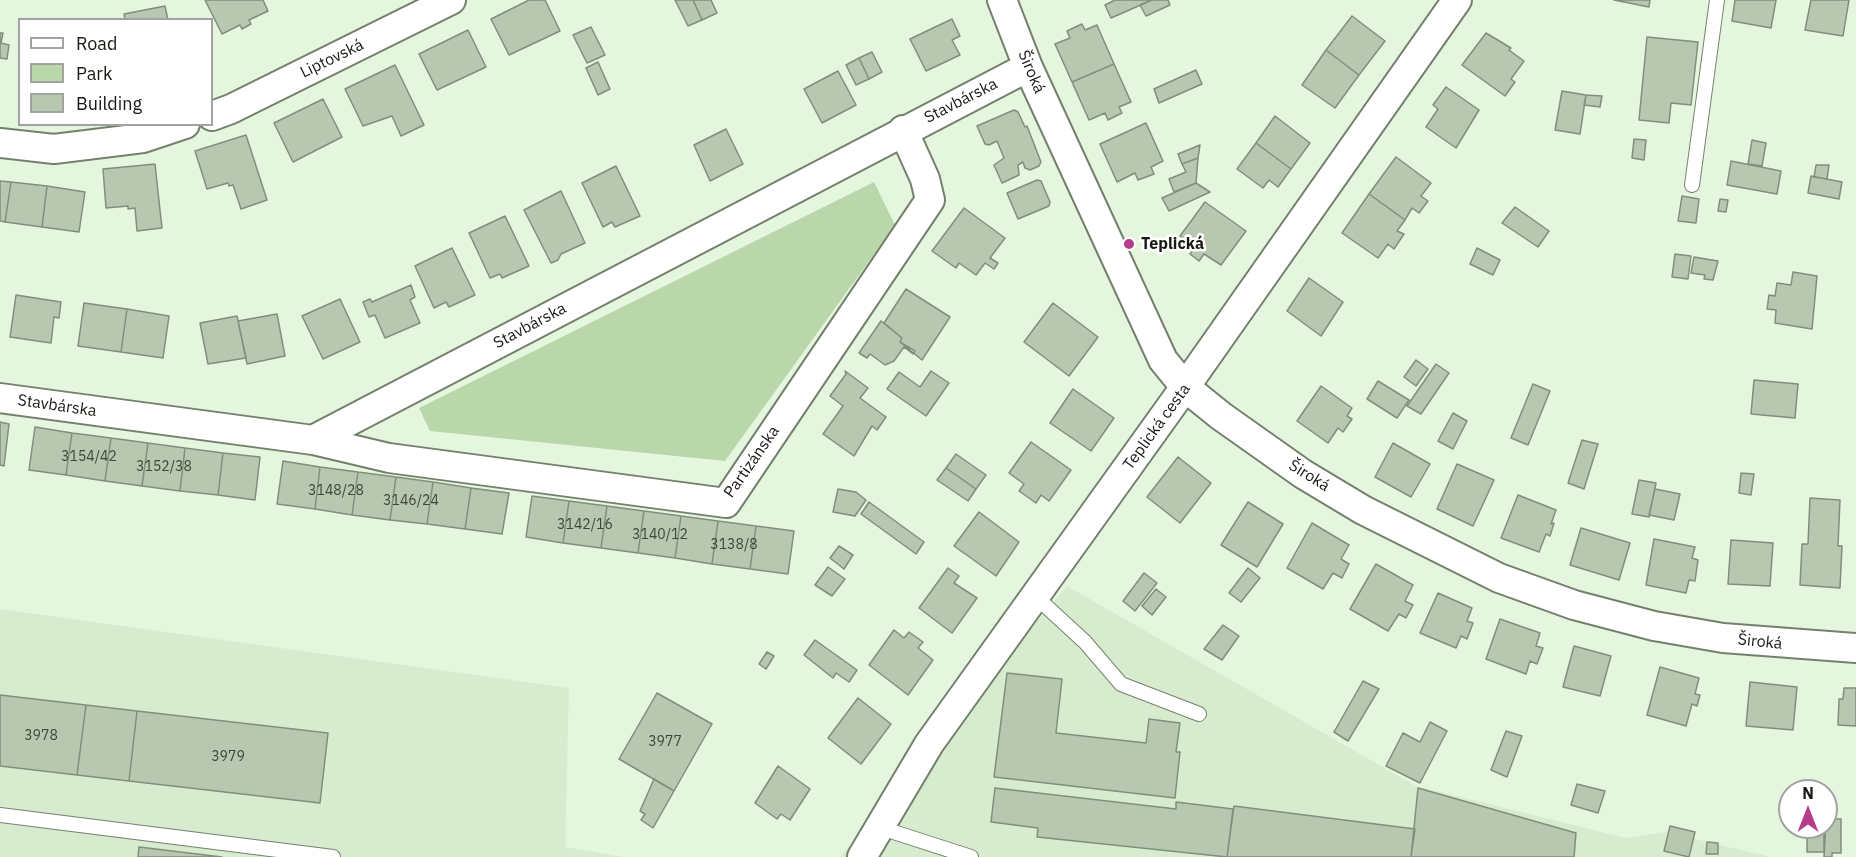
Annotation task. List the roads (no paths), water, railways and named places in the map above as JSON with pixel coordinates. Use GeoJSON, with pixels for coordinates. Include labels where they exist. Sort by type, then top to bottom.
{"type":"FeatureCollection","features":[{"type":"Feature","properties":{"kind":"street","name":"Liptovská"},"geometry":{"type":"LineString","coordinates":[[213,116],[231,109],[451,0]]}},
{"type":"Feature","properties":{"kind":"street","name":"Široká"},"geometry":{"type":"LineString","coordinates":[[1002,0],[1028,67],[1148,329],[1163,360],[1185,387],[1303,474],[1421,541],[1498,578],[1574,604],[1654,626],[1723,638],[1856,648]]}},
{"type":"Feature","properties":{"kind":"street","name":"Teplická cesta"},"geometry":{"type":"LineString","coordinates":[[862,857],[929,744],[1185,387],[1457,0]]}},
{"type":"Feature","properties":{"kind":"street","name":"Stavbárska"},"geometry":{"type":"LineString","coordinates":[[0,398],[313,440],[903,130],[1028,67]]}},
{"type":"Feature","properties":{"kind":"street"},"geometry":{"type":"LineString","coordinates":[[0,143],[54,149],[143,138],[179,126]]}},
{"type":"Feature","properties":{"kind":"street","name":"Partizánska"},"geometry":{"type":"LineString","coordinates":[[313,440],[389,458],[726,503],[930,200],[925,179],[903,130]]}},
{"type":"Feature","properties":{"kind":"lane"},"geometry":{"type":"LineString","coordinates":[[1692,185],[1717,0]]}},
{"type":"Feature","properties":{"kind":"lane"},"geometry":{"type":"LineString","coordinates":[[1035,596],[1085,642],[1120,684],[1199,714]]}},
{"type":"Feature","properties":{"kind":"lane"},"geometry":{"type":"LineString","coordinates":[[0,816],[274,853],[333,857]]}},
{"type":"Feature","properties":{"kind":"lane"},"geometry":{"type":"LineString","coordinates":[[878,827],[971,857]]}},
{"type":"Feature","properties":{"kind":"place","name":"Teplická"},"geometry":{"type":"Point","coordinates":[1129,244]}}]}
